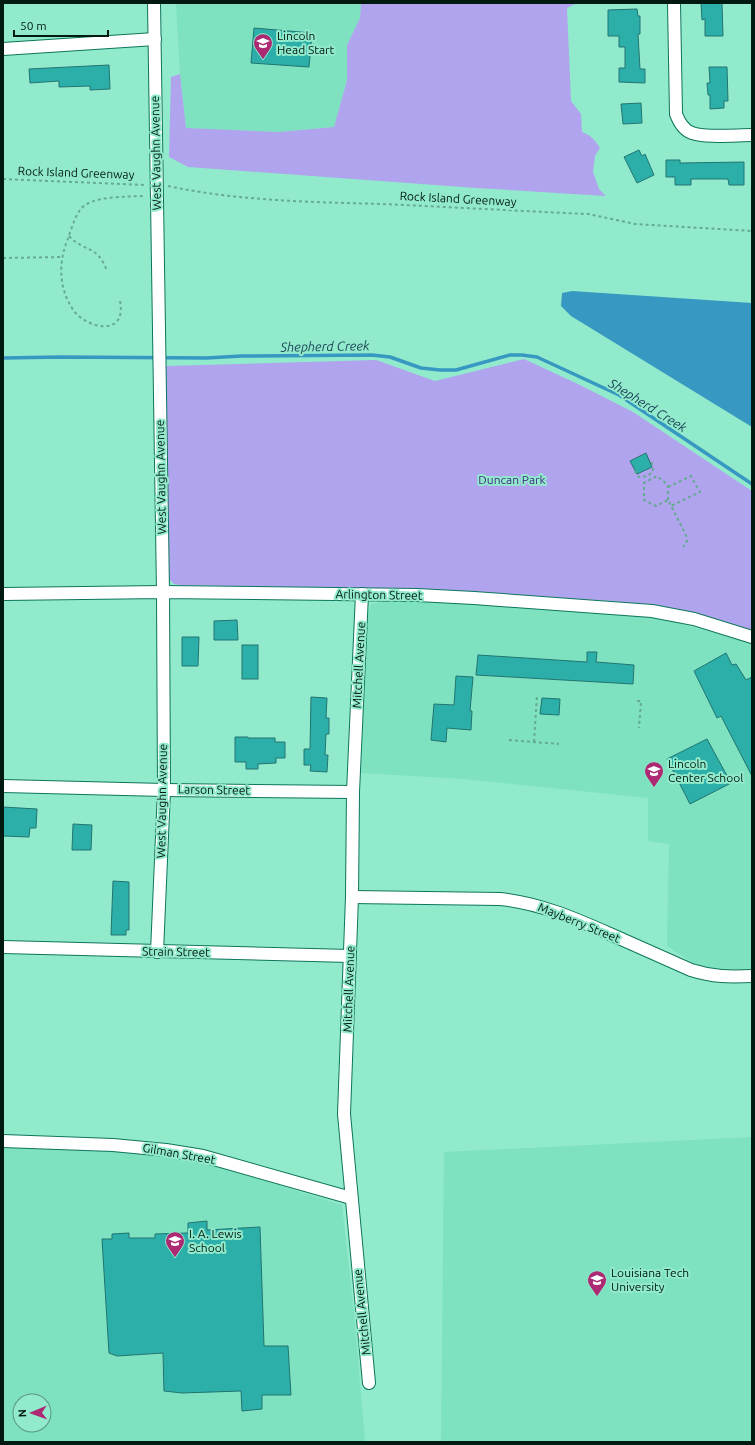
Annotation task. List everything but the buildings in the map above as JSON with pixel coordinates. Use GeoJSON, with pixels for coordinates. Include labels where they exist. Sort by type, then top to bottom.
{"type":"FeatureCollection","features":[{"type":"Feature","properties":{"kind":"street","name":"West Vaughn Avenue"},"geometry":{"type":"LineString","coordinates":[[154,3],[163,592],[164,790],[157,952]]}},
{"type":"Feature","properties":{"kind":"street"},"geometry":{"type":"LineString","coordinates":[[674,3],[676,114],[678,121],[691,133],[700,135],[752,135]]}},
{"type":"Feature","properties":{"kind":"street"},"geometry":{"type":"LineString","coordinates":[[3,49],[154,39]]}},
{"type":"Feature","properties":{"kind":"street","name":"Arlington Street"},"geometry":{"type":"LineString","coordinates":[[3,594],[163,592],[417,595],[474,598],[652,611],[694,619],[752,637]]}},
{"type":"Feature","properties":{"kind":"street","name":"Mitchell Avenue"},"geometry":{"type":"LineString","coordinates":[[362,594],[353,792],[352,897],[344,1114],[369,1383]]}},
{"type":"Feature","properties":{"kind":"street","name":"Larson Street"},"geometry":{"type":"LineString","coordinates":[[3,786],[164,790],[353,792]]}},
{"type":"Feature","properties":{"kind":"street","name":"Mayberry Street"},"geometry":{"type":"LineString","coordinates":[[352,897],[500,899],[518,901],[567,916],[691,970],[720,977],[752,976]]}},
{"type":"Feature","properties":{"kind":"street","name":"Strain Street"},"geometry":{"type":"LineString","coordinates":[[3,947],[350,956]]}},
{"type":"Feature","properties":{"kind":"street","name":"Gilman Street"},"geometry":{"type":"LineString","coordinates":[[3,1141],[113,1145],[181,1152],[203,1156],[351,1198]]}},
{"type":"Feature","properties":{"kind":"path","name":"Rock Island Greenway"},"geometry":{"type":"LineString","coordinates":[[3,179],[149,185]]}},
{"type":"Feature","properties":{"kind":"path","name":"Rock Island Greenway"},"geometry":{"type":"LineString","coordinates":[[164,185],[237,197],[588,214],[635,224],[752,231]]}},
{"type":"Feature","properties":{"kind":"path"},"geometry":{"type":"LineString","coordinates":[[120,301],[122,312],[117,322],[113,326],[108,327],[96,324],[80,316],[70,304],[63,288],[60,271],[62,257],[80,210],[84,205],[95,200],[148,196]]}},
{"type":"Feature","properties":{"kind":"path"},"geometry":{"type":"LineString","coordinates":[[69,236],[76,243],[95,252],[99,256],[107,271]]}},
{"type":"Feature","properties":{"kind":"path"},"geometry":{"type":"LineString","coordinates":[[3,258],[38,259],[62,257]]}},
{"type":"Feature","properties":{"kind":"path"},"geometry":{"type":"LineString","coordinates":[[636,472],[634,472],[639,477],[648,476],[653,470],[654,465],[652,463],[651,464]]}},
{"type":"Feature","properties":{"kind":"path"},"geometry":{"type":"LineString","coordinates":[[648,476],[651,480]]}},
{"type":"Feature","properties":{"kind":"path"},"geometry":{"type":"LineString","coordinates":[[668,500],[656,506],[644,500],[644,483],[657,476],[668,485],[668,500],[686,535],[687,541],[683,547]]}},
{"type":"Feature","properties":{"kind":"path"},"geometry":{"type":"LineString","coordinates":[[668,487],[691,476],[700,492],[671,506]]}},
{"type":"Feature","properties":{"kind":"path"},"geometry":{"type":"LineString","coordinates":[[534,742],[537,695]]}},
{"type":"Feature","properties":{"kind":"path"},"geometry":{"type":"LineString","coordinates":[[637,701],[641,701],[639,728]]}},
{"type":"Feature","properties":{"kind":"path"},"geometry":{"type":"LineString","coordinates":[[509,740],[559,744]]}},
{"type":"Feature","properties":{"kind":"shaded area","name":"Lincoln Head Start"},"geometry":{"type":"Polygon","coordinates":[[[176,3],[361,3],[360,18],[347,45],[347,80],[334,127],[279,132],[186,128],[180,74],[176,3]]]}},
{"type":"Feature","properties":{"kind":"shaded area","name":"Lincoln Center School"},"geometry":{"type":"Polygon","coordinates":[[[396,600],[631,614],[664,619],[752,643],[752,974],[716,970],[693,963],[667,946],[669,844],[648,841],[648,798],[463,779],[361,773],[367,616],[371,604],[396,600]]]}},
{"type":"Feature","properties":{"kind":"shaded area","name":"Louisiana Tech University"},"geometry":{"type":"Polygon","coordinates":[[[752,1137],[752,1442],[441,1442],[444,1152],[752,1137]]]}},
{"type":"Feature","properties":{"kind":"shaded area","name":"I. A. Lewis School"},"geometry":{"type":"Polygon","coordinates":[[[3,1148],[66,1148],[172,1156],[220,1167],[342,1205],[354,1312],[365,1442],[3,1442],[3,1148]]]}},
{"type":"Feature","properties":{"kind":"green space"},"geometry":{"type":"Polygon","coordinates":[[[361,3],[577,3],[567,8],[571,101],[581,114],[582,132],[593,138],[600,148],[595,156],[593,172],[599,189],[606,196],[188,167],[169,157],[171,77],[180,74],[186,128],[279,132],[334,127],[347,80],[347,45],[360,18],[361,3]]]}},
{"type":"Feature","properties":{"kind":"green space","name":"Duncan Park"},"geometry":{"type":"Polygon","coordinates":[[[524,359],[633,412],[752,491],[752,632],[678,610],[613,601],[387,589],[180,585],[174,584],[169,579],[166,366],[376,360],[435,381],[524,359]]]}},
{"type":"Feature","properties":{"kind":"water"},"geometry":{"type":"Polygon","coordinates":[[[572,291],[752,303],[752,427],[571,316],[561,306],[562,293],[572,291]]]}},
{"type":"Feature","properties":{"kind":"waterway","name":"Shepherd Creek"},"geometry":{"type":"LineString","coordinates":[[3,358],[206,358],[242,356],[372,355],[390,357],[421,368],[456,370],[510,355],[537,357],[619,395],[752,484]]}},
{"type":"Feature","properties":{"kind":"place","name":"Lincoln Head Start"},"geometry":{"type":"Point","coordinates":[263,60]}},
{"type":"Feature","properties":{"kind":"place","name":"Lincoln Center School"},"geometry":{"type":"Point","coordinates":[654,788]}},
{"type":"Feature","properties":{"kind":"place","name":"I. A. Lewis School"},"geometry":{"type":"Point","coordinates":[175,1258]}},
{"type":"Feature","properties":{"kind":"place","name":"Louisiana Tech University"},"geometry":{"type":"Point","coordinates":[597,1297]}}]}
